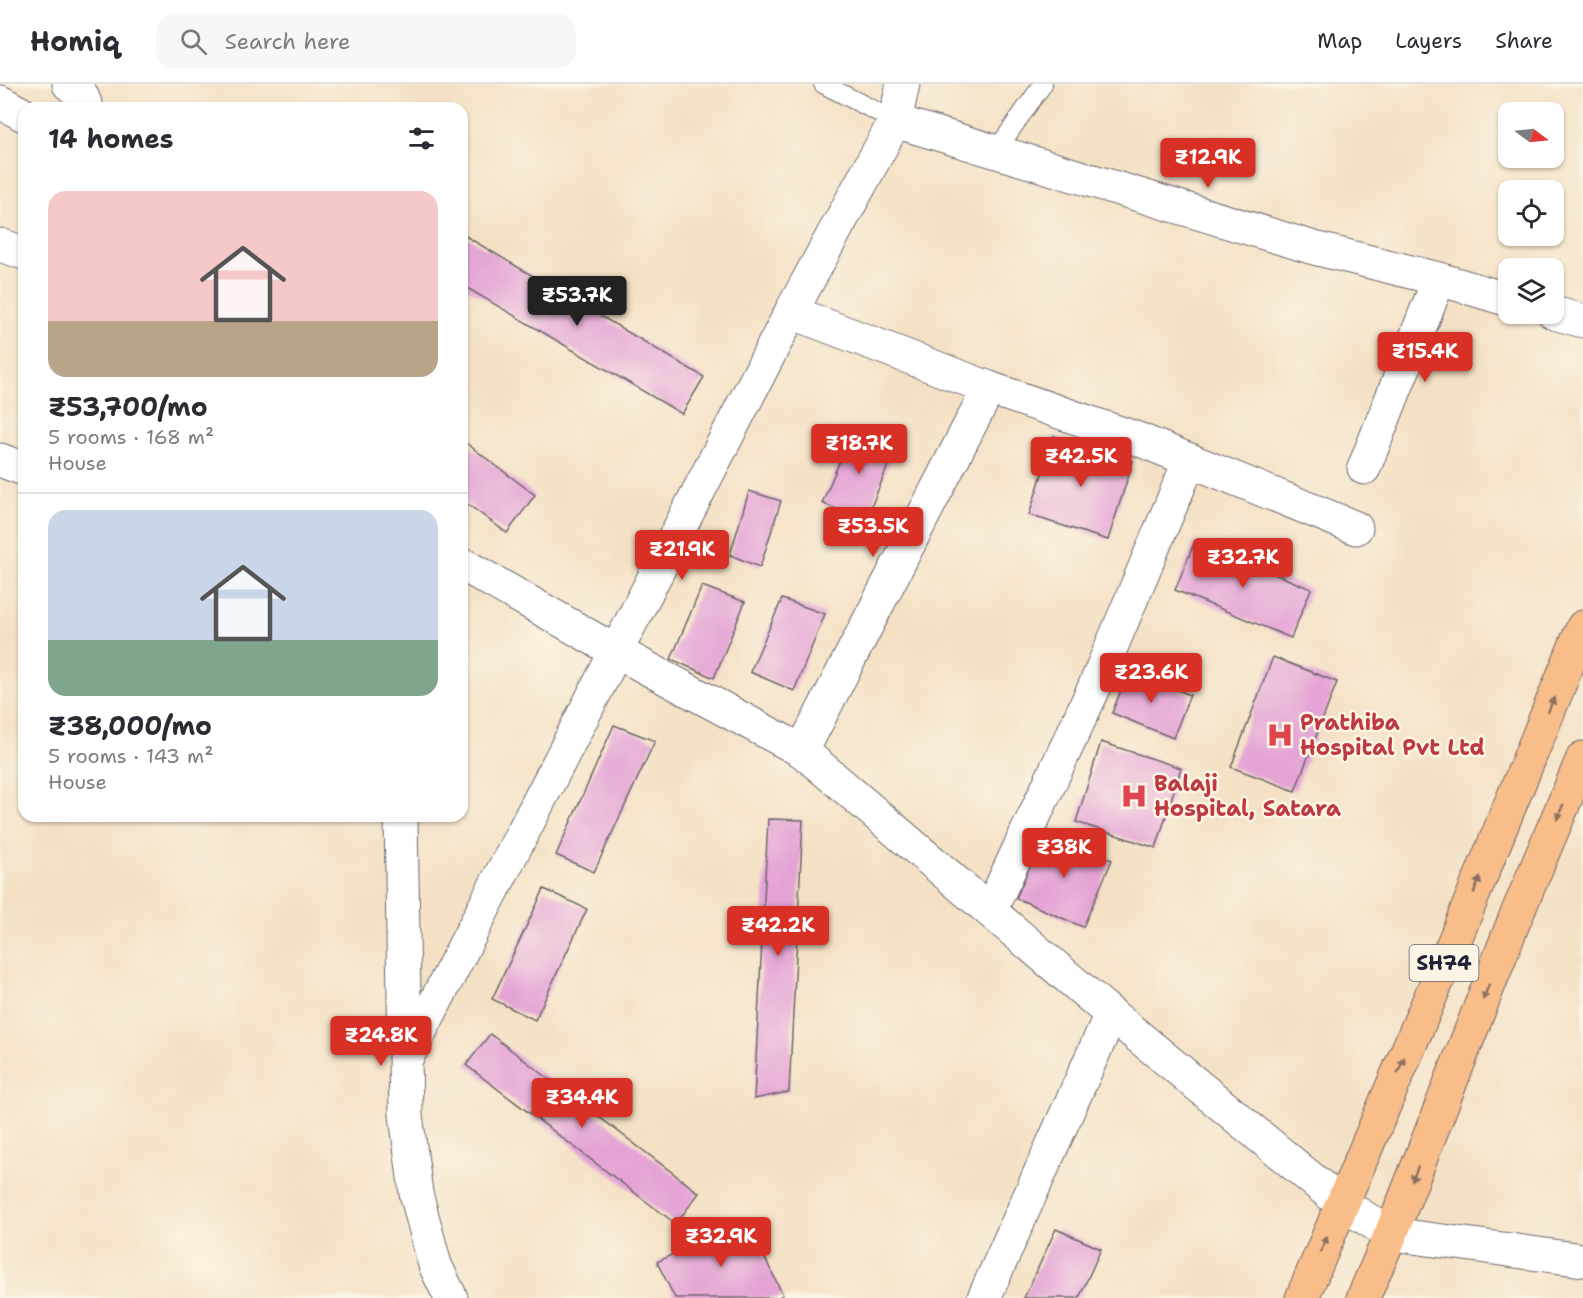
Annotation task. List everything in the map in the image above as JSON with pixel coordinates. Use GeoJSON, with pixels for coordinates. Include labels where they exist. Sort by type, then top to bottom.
{"type":"FeatureCollection","features":[{"type":"Feature","properties":{"kind":"main road","name":"SH74"},"geometry":{"type":"LineString","coordinates":[[1302,1298],[1456,937],[1583,627]]}},
{"type":"Feature","properties":{"kind":"main road","name":"SH74"},"geometry":{"type":"LineString","coordinates":[[1363,1298],[1391,1234],[1514,921],[1583,758]]}},
{"type":"Feature","properties":{"kind":"street"},"geometry":{"type":"LineString","coordinates":[[69,84],[81,94],[84,102]]}},
{"type":"Feature","properties":{"kind":"street"},"geometry":{"type":"LineString","coordinates":[[406,1059],[791,312],[895,121],[903,84]]}},
{"type":"Feature","properties":{"kind":"street"},"geometry":{"type":"LineString","coordinates":[[0,102],[18,112]]}},
{"type":"Feature","properties":{"kind":"street"},"geometry":{"type":"LineString","coordinates":[[895,121],[1314,248],[1498,297]]}},
{"type":"Feature","properties":{"kind":"street"},"geometry":{"type":"LineString","coordinates":[[0,245],[18,251]]}},
{"type":"Feature","properties":{"kind":"street"},"geometry":{"type":"LineString","coordinates":[[1364,468],[1438,279]]}},
{"type":"Feature","properties":{"kind":"street"},"geometry":{"type":"LineString","coordinates":[[791,312],[988,388],[1138,439],[1356,528]]}},
{"type":"Feature","properties":{"kind":"street"},"geometry":{"type":"LineString","coordinates":[[1564,316],[1583,321]]}},
{"type":"Feature","properties":{"kind":"street"},"geometry":{"type":"LineString","coordinates":[[802,752],[988,388]]}},
{"type":"Feature","properties":{"kind":"street"},"geometry":{"type":"LineString","coordinates":[[0,460],[18,467]]}},
{"type":"Feature","properties":{"kind":"street"},"geometry":{"type":"LineString","coordinates":[[990,911],[1094,688],[1190,460]]}},
{"type":"Feature","properties":{"kind":"street"},"geometry":{"type":"LineString","coordinates":[[468,567],[617,652],[802,752],[1111,1014],[1341,1203],[1391,1234],[1583,1260]]}},
{"type":"Feature","properties":{"kind":"street"},"geometry":{"type":"LineString","coordinates":[[401,822],[406,1115],[416,1192],[435,1265],[451,1298]]}},
{"type":"Feature","properties":{"kind":"street"},"geometry":{"type":"LineString","coordinates":[[984,1298],[1111,1014]]}},
{"type":"Feature","properties":{"kind":"lane"},"geometry":{"type":"LineString","coordinates":[[823,84],[895,121]]}},
{"type":"Feature","properties":{"kind":"lane"},"geometry":{"type":"LineString","coordinates":[[996,151],[1042,84]]}},
{"type":"Feature","properties":{"kind":"building"},"geometry":{"type":"Polygon","coordinates":[[[468,238],[704,377],[682,414],[468,289],[468,238]]]}},
{"type":"Feature","properties":{"kind":"building"},"geometry":{"type":"Polygon","coordinates":[[[853,430],[896,446],[865,522],[822,503],[853,430]]]}},
{"type":"Feature","properties":{"kind":"building"},"geometry":{"type":"Polygon","coordinates":[[[1054,436],[1133,461],[1108,540],[1029,515],[1054,436]]]}},
{"type":"Feature","properties":{"kind":"building"},"geometry":{"type":"Polygon","coordinates":[[[468,445],[535,495],[507,533],[468,504],[468,445]]]}},
{"type":"Feature","properties":{"kind":"building"},"geometry":{"type":"Polygon","coordinates":[[[749,491],[781,501],[760,567],[730,555],[749,491]]]}},
{"type":"Feature","properties":{"kind":"building"},"geometry":{"type":"Polygon","coordinates":[[[1195,541],[1311,589],[1291,638],[1175,590],[1195,541]]]}},
{"type":"Feature","properties":{"kind":"building"},"geometry":{"type":"Polygon","coordinates":[[[702,586],[745,602],[714,678],[671,659],[702,586]]]}},
{"type":"Feature","properties":{"kind":"building"},"geometry":{"type":"Polygon","coordinates":[[[782,599],[825,614],[794,691],[750,672],[782,599]]]}},
{"type":"Feature","properties":{"kind":"building"},"geometry":{"type":"Polygon","coordinates":[[[1273,657],[1337,682],[1295,791],[1231,767],[1273,657]]]}},
{"type":"Feature","properties":{"kind":"building"},"geometry":{"type":"Polygon","coordinates":[[[1129,670],[1190,695],[1173,738],[1112,713],[1129,670]]]}},
{"type":"Feature","properties":{"kind":"building"},"geometry":{"type":"Polygon","coordinates":[[[614,725],[655,741],[594,872],[556,855],[614,725]]]}},
{"type":"Feature","properties":{"kind":"building"},"geometry":{"type":"Polygon","coordinates":[[[1101,742],[1181,768],[1156,848],[1076,822],[1101,742]]]}},
{"type":"Feature","properties":{"kind":"building"},"geometry":{"type":"Polygon","coordinates":[[[768,819],[803,820],[789,1092],[754,1099],[768,819]]]}},
{"type":"Feature","properties":{"kind":"building"},"geometry":{"type":"Polygon","coordinates":[[[1045,831],[1112,860],[1083,927],[1016,898],[1045,831]]]}},
{"type":"Feature","properties":{"kind":"building"},"geometry":{"type":"Polygon","coordinates":[[[544,889],[587,909],[535,1020],[492,999],[544,889]]]}},
{"type":"Feature","properties":{"kind":"building"},"geometry":{"type":"Polygon","coordinates":[[[490,1034],[699,1193],[676,1224],[466,1065],[490,1034]]]}},
{"type":"Feature","properties":{"kind":"building"},"geometry":{"type":"Polygon","coordinates":[[[745,1218],[783,1295],[777,1298],[675,1298],[657,1262],[745,1218]]]}},
{"type":"Feature","properties":{"kind":"building"},"geometry":{"type":"Polygon","coordinates":[[[1056,1229],[1101,1249],[1079,1298],[1024,1298],[1056,1229]]]}},
{"type":"Feature","properties":{"kind":"place","name":"Prathiba Hospital Pvt Ltd"},"geometry":{"type":"Point","coordinates":[1280,735]}},
{"type":"Feature","properties":{"kind":"place","name":"Balaji Hospital, Satara"},"geometry":{"type":"Point","coordinates":[1134,796]}}]}
